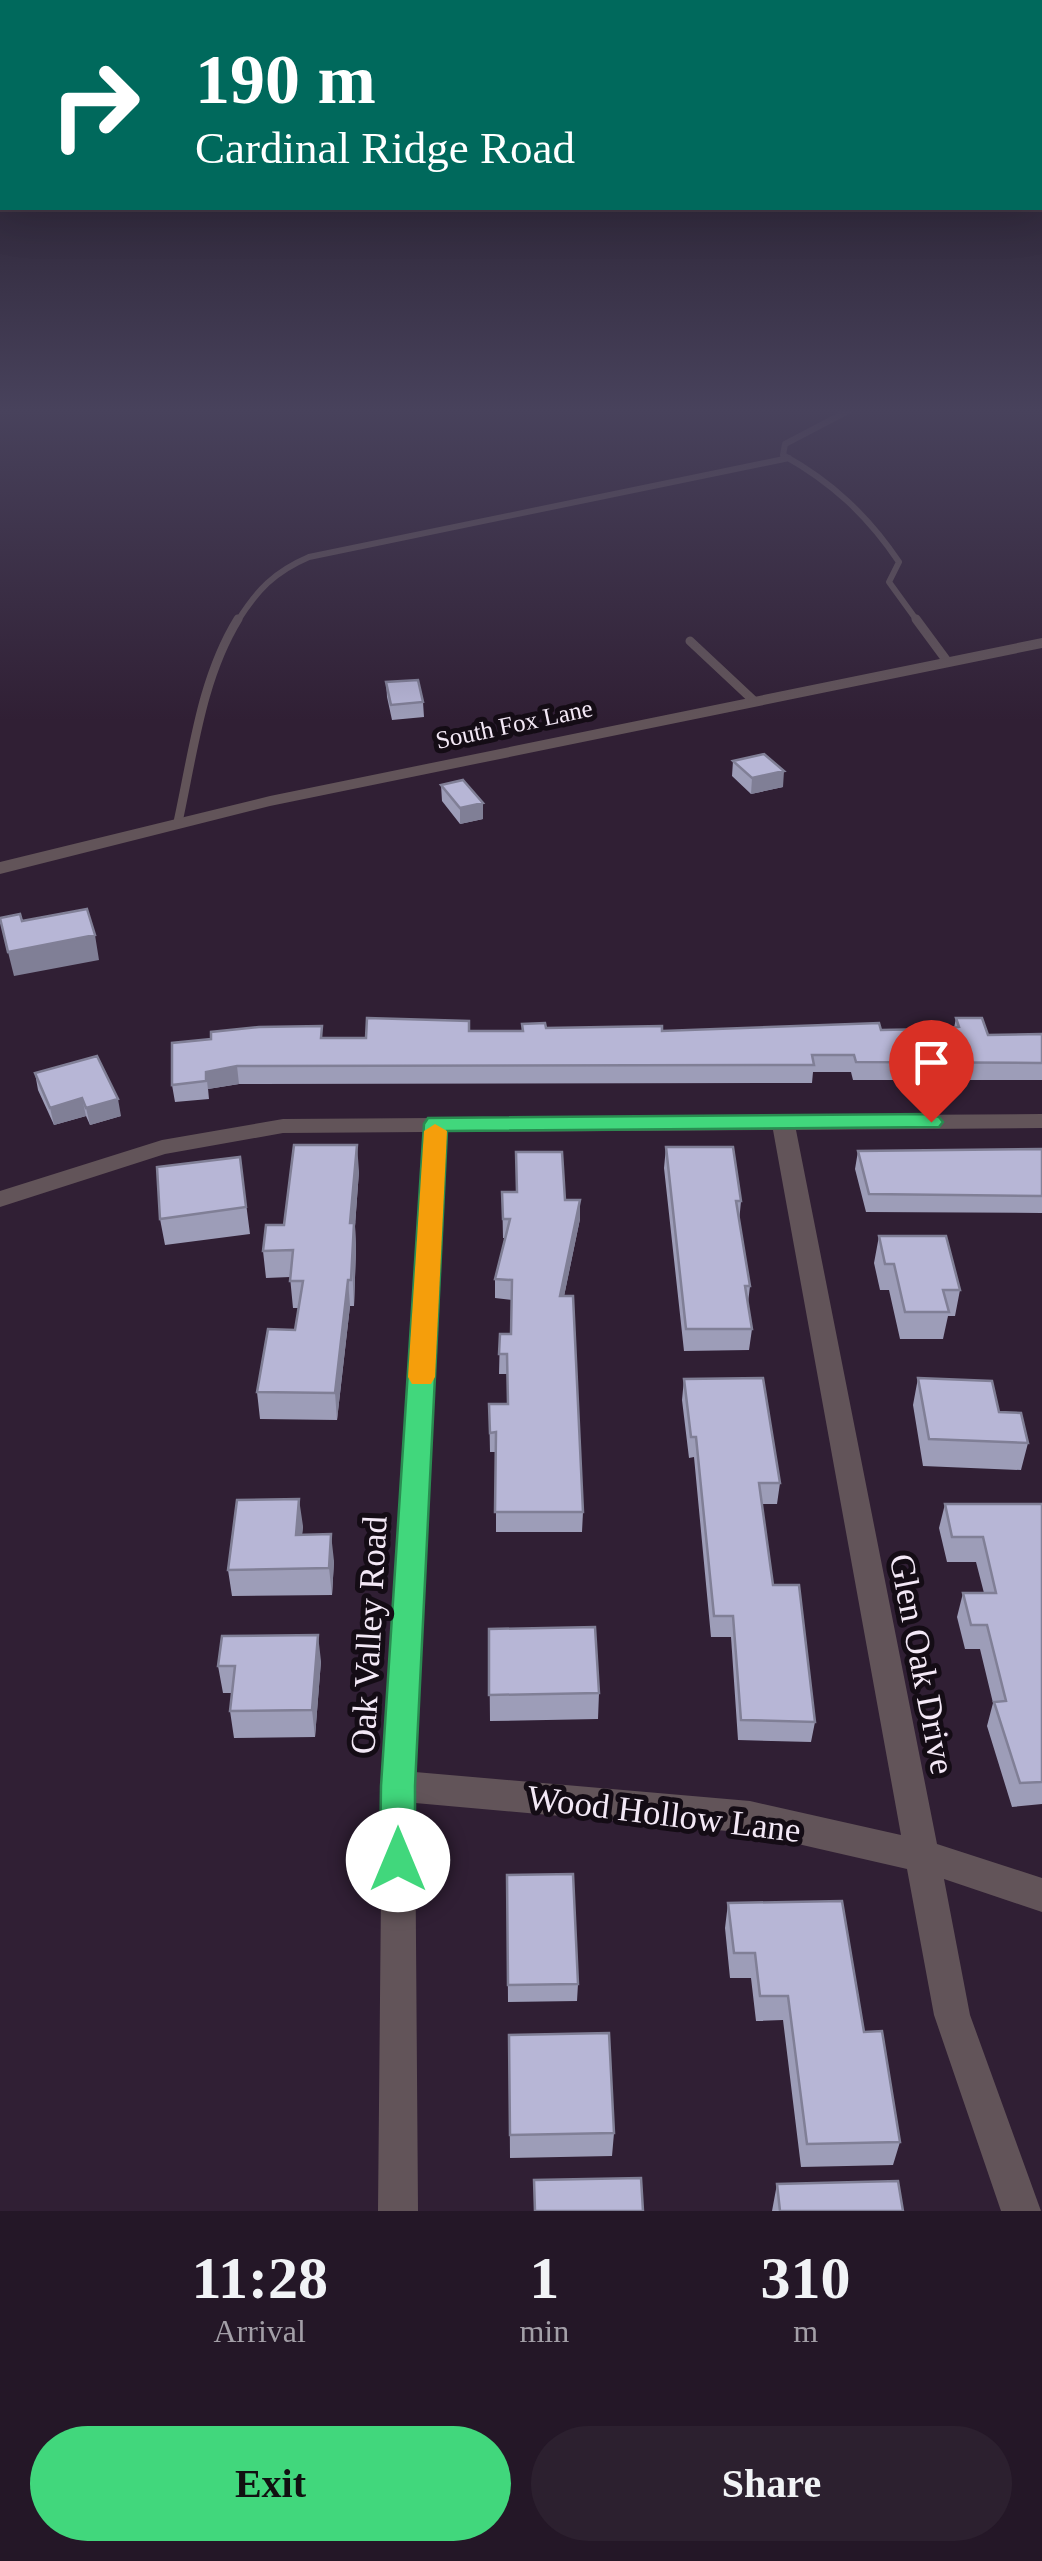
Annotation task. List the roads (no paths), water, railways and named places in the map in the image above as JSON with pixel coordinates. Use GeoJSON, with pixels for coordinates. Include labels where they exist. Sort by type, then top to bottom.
{"type":"FeatureCollection","features":[{"type":"Feature","properties":{"kind":"street","name":"South Fox Lane"},"geometry":{"type":"LineString","coordinates":[[0,868],[178,822],[752,700],[1042,643]]}},
{"type":"Feature","properties":{"kind":"street","name":"Glen Oak Drive"},"geometry":{"type":"LineString","coordinates":[[783,1122],[952,2015],[1020,2211]]}},
{"type":"Feature","properties":{"kind":"street"},"geometry":{"type":"LineString","coordinates":[[0,1199],[162,1147],[284,1126],[1042,1122]]}},
{"type":"Feature","properties":{"kind":"street","name":"Oak Valley Road"},"geometry":{"type":"LineString","coordinates":[[398,2211],[398,1786],[436,1124]]}},
{"type":"Feature","properties":{"kind":"street","name":"Wood Hollow Lane"},"geometry":{"type":"LineString","coordinates":[[398,1786],[750,1817],[919,1855],[1042,1895]]}},
{"type":"Feature","properties":{"kind":"lane"},"geometry":{"type":"LineString","coordinates":[[178,822],[197,732],[226,639],[258,588],[284,568],[309,557],[510,514]]}},
{"type":"Feature","properties":{"kind":"lane"},"geometry":{"type":"LineString","coordinates":[[864,514],[899,562],[889,582],[947,661]]}},
{"type":"Feature","properties":{"kind":"lane"},"geometry":{"type":"LineString","coordinates":[[690,641],[752,700]]}}]}
